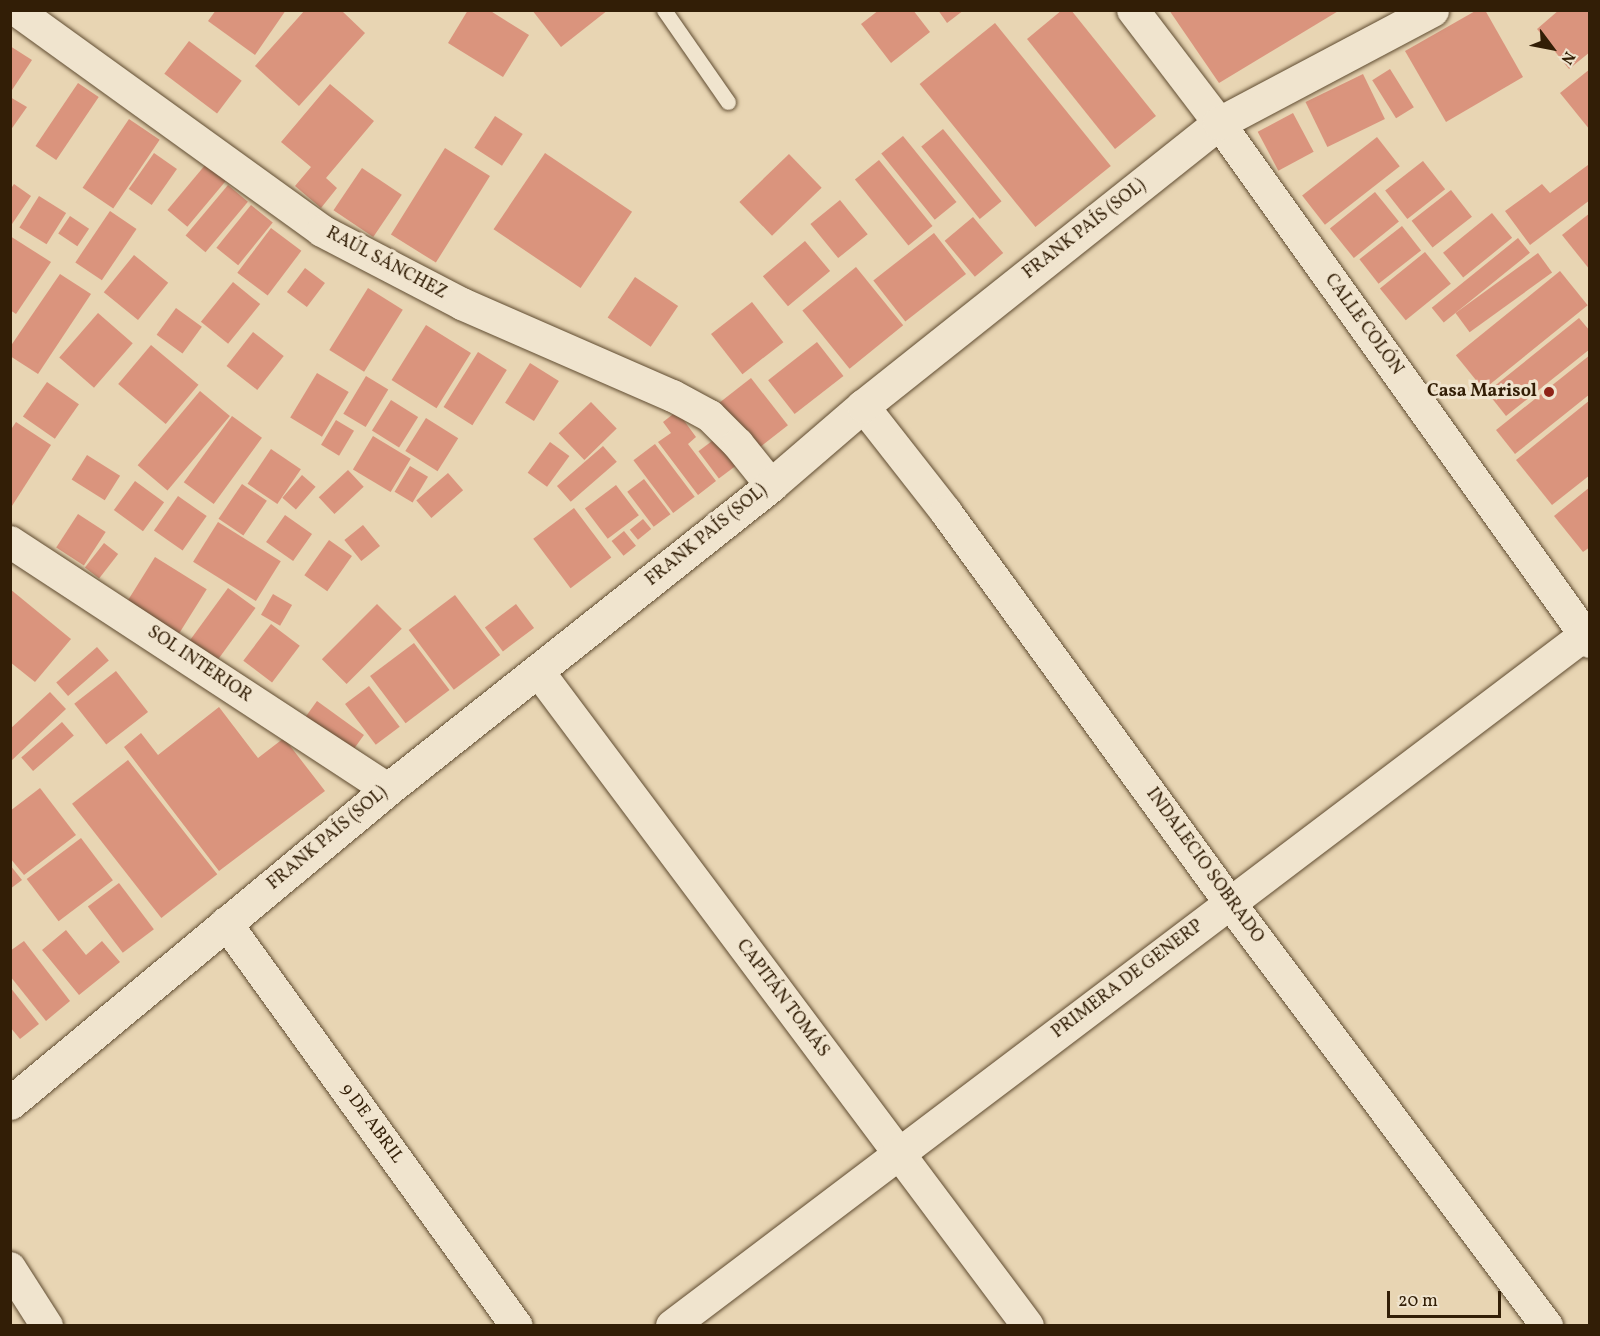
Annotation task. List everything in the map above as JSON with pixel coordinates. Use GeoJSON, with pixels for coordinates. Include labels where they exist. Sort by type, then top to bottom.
{"type":"FeatureCollection","features":[{"type":"Feature","properties":{"kind":"street","name":"RAÚL SÁNCHEZ"},"geometry":{"type":"LineString","coordinates":[[16,10],[322,231],[462,304],[673,396],[710,416],[738,444],[771,485]]}},
{"type":"Feature","properties":{"kind":"street","name":"CALLE COLÓN"},"geometry":{"type":"LineString","coordinates":[[1133,10],[1219,123],[1587,639]]}},
{"type":"Feature","properties":{"kind":"street","name":"FRANK PAÍS (SOL)"},"geometry":{"type":"LineString","coordinates":[[10,1103],[388,789],[771,485],[863,406],[1219,123],[1432,10]]}},
{"type":"Feature","properties":{"kind":"street","name":"INDALECIO SOBRADO"},"geometry":{"type":"LineString","coordinates":[[863,406],[952,521],[1230,903],[1547,1326]]}},
{"type":"Feature","properties":{"kind":"street","name":"SOL INTERIOR"},"geometry":{"type":"LineString","coordinates":[[10,542],[388,789]]}},
{"type":"Feature","properties":{"kind":"street","name":"PRIMERA DE GENERP"},"geometry":{"type":"LineString","coordinates":[[672,1326],[1230,903],[1587,639]]}},
{"type":"Feature","properties":{"kind":"street","name":"CAPITÁN TOMÁS"},"geometry":{"type":"LineString","coordinates":[[538,671],[1028,1326]]}},
{"type":"Feature","properties":{"kind":"street","name":"9 DE ABRIL"},"geometry":{"type":"LineString","coordinates":[[226,923],[517,1326]]}},
{"type":"Feature","properties":{"kind":"street"},"geometry":{"type":"LineString","coordinates":[[10,1268],[47,1326]]}},
{"type":"Feature","properties":{"kind":"lane"},"geometry":{"type":"LineString","coordinates":[[664,10],[728,102]]}},
{"type":"Feature","properties":{"kind":"building"},"geometry":{"type":"Polygon","coordinates":[[[216,10],[286,10],[255,55],[208,21],[216,10]]]}},
{"type":"Feature","properties":{"kind":"building"},"geometry":{"type":"Polygon","coordinates":[[[305,10],[341,10],[365,33],[299,106],[255,66],[305,10]]]}},
{"type":"Feature","properties":{"kind":"building"},"geometry":{"type":"Polygon","coordinates":[[[468,10],[489,10],[529,35],[503,77],[448,43],[468,10]]]}},
{"type":"Feature","properties":{"kind":"building"},"geometry":{"type":"Polygon","coordinates":[[[532,10],[608,10],[561,47],[532,10]]]}},
{"type":"Feature","properties":{"kind":"building"},"geometry":{"type":"Polygon","coordinates":[[[879,10],[913,10],[930,32],[891,63],[861,24],[879,10]]]}},
{"type":"Feature","properties":{"kind":"building"},"geometry":{"type":"Polygon","coordinates":[[[938,10],[964,10],[947,23],[938,10]]]}},
{"type":"Feature","properties":{"kind":"building"},"geometry":{"type":"Polygon","coordinates":[[[1062,10],[1071,10],[1156,116],[1115,149],[1027,39],[1062,10]]]}},
{"type":"Feature","properties":{"kind":"building"},"geometry":{"type":"Polygon","coordinates":[[[1169,10],[1340,10],[1219,83],[1169,10]]]}},
{"type":"Feature","properties":{"kind":"building"},"geometry":{"type":"Polygon","coordinates":[[[1477,10],[1485,10],[1523,77],[1446,122],[1405,51],[1477,10]]]}},
{"type":"Feature","properties":{"kind":"building"},"geometry":{"type":"Polygon","coordinates":[[[1559,10],[1590,10],[1590,52],[1569,69],[1537,29],[1559,10]]]}},
{"type":"Feature","properties":{"kind":"building"},"geometry":{"type":"Polygon","coordinates":[[[995,23],[1111,166],[1035,227],[920,84],[995,23]]]}},
{"type":"Feature","properties":{"kind":"building"},"geometry":{"type":"Polygon","coordinates":[[[189,41],[242,81],[217,113],[164,74],[189,41]]]}},
{"type":"Feature","properties":{"kind":"building"},"geometry":{"type":"Polygon","coordinates":[[[10,46],[32,60],[10,93],[10,46]]]}},
{"type":"Feature","properties":{"kind":"building"},"geometry":{"type":"Polygon","coordinates":[[[1390,69],[1414,107],[1396,118],[1372,80],[1390,69]]]}},
{"type":"Feature","properties":{"kind":"building"},"geometry":{"type":"Polygon","coordinates":[[[1590,69],[1590,130],[1560,93],[1590,69]]]}},
{"type":"Feature","properties":{"kind":"building"},"geometry":{"type":"Polygon","coordinates":[[[1363,74],[1385,119],[1327,147],[1305,102],[1363,74]]]}},
{"type":"Feature","properties":{"kind":"building"},"geometry":{"type":"Polygon","coordinates":[[[78,83],[99,97],[56,160],[36,146],[78,83]]]}},
{"type":"Feature","properties":{"kind":"building"},"geometry":{"type":"Polygon","coordinates":[[[330,84],[374,121],[326,178],[337,188],[321,208],[295,186],[311,167],[281,142],[330,84]]]}},
{"type":"Feature","properties":{"kind":"building"},"geometry":{"type":"Polygon","coordinates":[[[10,97],[27,107],[10,131],[10,97]]]}},
{"type":"Feature","properties":{"kind":"building"},"geometry":{"type":"Polygon","coordinates":[[[1293,113],[1314,152],[1278,171],[1258,132],[1293,113]]]}},
{"type":"Feature","properties":{"kind":"building"},"geometry":{"type":"Polygon","coordinates":[[[495,116],[523,134],[502,166],[474,148],[495,116]]]}},
{"type":"Feature","properties":{"kind":"building"},"geometry":{"type":"Polygon","coordinates":[[[129,119],[160,140],[113,209],[83,188],[129,119]]]}},
{"type":"Feature","properties":{"kind":"building"},"geometry":{"type":"Polygon","coordinates":[[[943,129],[1002,201],[980,219],[921,147],[943,129]]]}},
{"type":"Feature","properties":{"kind":"building"},"geometry":{"type":"Polygon","coordinates":[[[903,136],[956,202],[935,220],[881,154],[903,136]]]}},
{"type":"Feature","properties":{"kind":"building"},"geometry":{"type":"Polygon","coordinates":[[[1377,137],[1400,166],[1325,225],[1302,195],[1377,137]]]}},
{"type":"Feature","properties":{"kind":"building"},"geometry":{"type":"Polygon","coordinates":[[[445,148],[490,176],[436,263],[391,235],[445,148]]]}},
{"type":"Feature","properties":{"kind":"building"},"geometry":{"type":"Polygon","coordinates":[[[154,153],[177,169],[152,205],[129,189],[154,153]]]}},
{"type":"Feature","properties":{"kind":"building"},"geometry":{"type":"Polygon","coordinates":[[[545,153],[632,212],[581,288],[494,229],[545,153]]]}},
{"type":"Feature","properties":{"kind":"building"},"geometry":{"type":"Polygon","coordinates":[[[789,154],[822,188],[772,236],[739,202],[789,154]]]}},
{"type":"Feature","properties":{"kind":"building"},"geometry":{"type":"Polygon","coordinates":[[[879,160],[932,226],[908,246],[855,180],[879,160]]]}},
{"type":"Feature","properties":{"kind":"building"},"geometry":{"type":"Polygon","coordinates":[[[1423,161],[1445,189],[1407,219],[1385,191],[1423,161]]]}},
{"type":"Feature","properties":{"kind":"building"},"geometry":{"type":"Polygon","coordinates":[[[206,164],[226,181],[187,227],[167,210],[206,164]]]}},
{"type":"Feature","properties":{"kind":"building"},"geometry":{"type":"Polygon","coordinates":[[[1588,165],[1590,200],[1530,245],[1505,211],[1542,184],[1550,193],[1588,165]]]}},
{"type":"Feature","properties":{"kind":"building"},"geometry":{"type":"Polygon","coordinates":[[[362,168],[402,195],[373,237],[333,210],[362,168]]]}},
{"type":"Feature","properties":{"kind":"building"},"geometry":{"type":"Polygon","coordinates":[[[14,184],[31,196],[10,227],[10,190],[14,184]]]}},
{"type":"Feature","properties":{"kind":"building"},"geometry":{"type":"Polygon","coordinates":[[[228,185],[248,202],[205,252],[186,236],[228,185]]]}},
{"type":"Feature","properties":{"kind":"building"},"geometry":{"type":"Polygon","coordinates":[[[1451,190],[1472,217],[1433,248],[1412,221],[1451,190]]]}},
{"type":"Feature","properties":{"kind":"building"},"geometry":{"type":"Polygon","coordinates":[[[1375,192],[1399,222],[1354,258],[1330,229],[1375,192]]]}},
{"type":"Feature","properties":{"kind":"building"},"geometry":{"type":"Polygon","coordinates":[[[39,196],[66,213],[47,244],[19,227],[39,196]]]}},
{"type":"Feature","properties":{"kind":"building"},"geometry":{"type":"Polygon","coordinates":[[[840,200],[868,234],[838,258],[810,224],[840,200]]]}},
{"type":"Feature","properties":{"kind":"building"},"geometry":{"type":"Polygon","coordinates":[[[251,205],[273,223],[238,265],[216,248],[251,205]]]}},
{"type":"Feature","properties":{"kind":"building"},"geometry":{"type":"Polygon","coordinates":[[[110,211],[137,229],[102,280],[75,262],[110,211]]]}},
{"type":"Feature","properties":{"kind":"building"},"geometry":{"type":"Polygon","coordinates":[[[1492,213],[1512,238],[1463,278],[1443,253],[1492,213]]]}},
{"type":"Feature","properties":{"kind":"building"},"geometry":{"type":"Polygon","coordinates":[[[1590,213],[1590,270],[1562,235],[1590,213]]]}},
{"type":"Feature","properties":{"kind":"building"},"geometry":{"type":"Polygon","coordinates":[[[70,216],[89,229],[77,246],[58,233],[70,216]]]}},
{"type":"Feature","properties":{"kind":"building"},"geometry":{"type":"Polygon","coordinates":[[[973,217],[1003,253],[975,277],[945,241],[973,217]]]}},
{"type":"Feature","properties":{"kind":"building"},"geometry":{"type":"Polygon","coordinates":[[[1402,226],[1421,250],[1379,284],[1359,259],[1402,226]]]}},
{"type":"Feature","properties":{"kind":"building"},"geometry":{"type":"Polygon","coordinates":[[[271,228],[301,251],[268,296],[237,273],[271,228]]]}},
{"type":"Feature","properties":{"kind":"building"},"geometry":{"type":"Polygon","coordinates":[[[934,233],[966,274],[905,321],[873,280],[934,233]]]}},
{"type":"Feature","properties":{"kind":"building"},"geometry":{"type":"Polygon","coordinates":[[[10,236],[51,262],[16,314],[10,310],[10,236]]]}},
{"type":"Feature","properties":{"kind":"building"},"geometry":{"type":"Polygon","coordinates":[[[1518,238],[1530,253],[1444,323],[1432,308],[1518,238]]]}},
{"type":"Feature","properties":{"kind":"building"},"geometry":{"type":"Polygon","coordinates":[[[805,241],[830,271],[788,306],[763,276],[805,241]]]}},
{"type":"Feature","properties":{"kind":"building"},"geometry":{"type":"Polygon","coordinates":[[[1425,252],[1451,284],[1406,320],[1380,289],[1425,252]]]}},
{"type":"Feature","properties":{"kind":"building"},"geometry":{"type":"Polygon","coordinates":[[[1538,253],[1552,272],[1470,332],[1455,313],[1538,253]]]}},
{"type":"Feature","properties":{"kind":"building"},"geometry":{"type":"Polygon","coordinates":[[[134,255],[168,283],[138,320],[104,292],[134,255]]]}},
{"type":"Feature","properties":{"kind":"building"},"geometry":{"type":"Polygon","coordinates":[[[856,267],[903,325],[850,369],[802,310],[856,267]]]}},
{"type":"Feature","properties":{"kind":"building"},"geometry":{"type":"Polygon","coordinates":[[[305,268],[325,283],[307,307],[287,292],[305,268]]]}},
{"type":"Feature","properties":{"kind":"building"},"geometry":{"type":"Polygon","coordinates":[[[1560,271],[1588,305],[1484,390],[1456,355],[1560,271]]]}},
{"type":"Feature","properties":{"kind":"building"},"geometry":{"type":"Polygon","coordinates":[[[60,274],[91,294],[38,374],[10,356],[10,347],[60,274]]]}},
{"type":"Feature","properties":{"kind":"building"},"geometry":{"type":"Polygon","coordinates":[[[635,277],[678,306],[651,347],[608,318],[635,277]]]}},
{"type":"Feature","properties":{"kind":"building"},"geometry":{"type":"Polygon","coordinates":[[[233,282],[260,304],[228,344],[201,322],[233,282]]]}},
{"type":"Feature","properties":{"kind":"building"},"geometry":{"type":"Polygon","coordinates":[[[368,288],[403,310],[364,372],[329,350],[368,288]]]}},
{"type":"Feature","properties":{"kind":"building"},"geometry":{"type":"Polygon","coordinates":[[[752,302],[783,342],[742,374],[711,334],[752,302]]]}},
{"type":"Feature","properties":{"kind":"building"},"geometry":{"type":"Polygon","coordinates":[[[176,308],[202,327],[182,354],[157,335],[176,308]]]}},
{"type":"Feature","properties":{"kind":"building"},"geometry":{"type":"Polygon","coordinates":[[[98,313],[133,343],[94,388],[59,358],[98,313]]]}},
{"type":"Feature","properties":{"kind":"building"},"geometry":{"type":"Polygon","coordinates":[[[1579,318],[1590,331],[1590,349],[1506,416],[1487,392],[1579,318]]]}},
{"type":"Feature","properties":{"kind":"building"},"geometry":{"type":"Polygon","coordinates":[[[426,325],[471,353],[437,408],[392,380],[426,325]]]}},
{"type":"Feature","properties":{"kind":"building"},"geometry":{"type":"Polygon","coordinates":[[[253,332],[284,356],[257,390],[227,366],[253,332]]]}},
{"type":"Feature","properties":{"kind":"building"},"geometry":{"type":"Polygon","coordinates":[[[817,342],[843,376],[795,414],[768,380],[817,342]]]}},
{"type":"Feature","properties":{"kind":"building"},"geometry":{"type":"Polygon","coordinates":[[[151,345],[198,385],[166,424],[118,384],[151,345]]]}},
{"type":"Feature","properties":{"kind":"building"},"geometry":{"type":"Polygon","coordinates":[[[478,352],[507,370],[472,425],[444,407],[478,352]]]}},
{"type":"Feature","properties":{"kind":"building"},"geometry":{"type":"Polygon","coordinates":[[[1590,355],[1590,394],[1515,454],[1496,430],[1590,355]]]}},
{"type":"Feature","properties":{"kind":"building"},"geometry":{"type":"Polygon","coordinates":[[[530,363],[559,381],[534,421],[505,403],[530,363]]]}},
{"type":"Feature","properties":{"kind":"building"},"geometry":{"type":"Polygon","coordinates":[[[317,373],[349,392],[322,437],[290,418],[317,373]]]}},
{"type":"Feature","properties":{"kind":"building"},"geometry":{"type":"Polygon","coordinates":[[[366,376],[388,389],[366,427],[343,414],[366,376]]]}},
{"type":"Feature","properties":{"kind":"building"},"geometry":{"type":"Polygon","coordinates":[[[751,378],[788,425],[752,453],[716,406],[751,378]]]}},
{"type":"Feature","properties":{"kind":"building"},"geometry":{"type":"Polygon","coordinates":[[[47,382],[79,404],[55,439],[23,416],[47,382]]]}},
{"type":"Feature","properties":{"kind":"building"},"geometry":{"type":"Polygon","coordinates":[[[200,391],[230,416],[168,490],[138,465],[200,391]]]}},
{"type":"Feature","properties":{"kind":"building"},"geometry":{"type":"Polygon","coordinates":[[[391,400],[418,417],[399,447],[372,431],[391,400]]]}},
{"type":"Feature","properties":{"kind":"building"},"geometry":{"type":"Polygon","coordinates":[[[1590,400],[1590,475],[1552,505],[1516,460],[1590,400]]]}},
{"type":"Feature","properties":{"kind":"building"},"geometry":{"type":"Polygon","coordinates":[[[591,402],[617,429],[584,460],[559,433],[591,402]]]}},
{"type":"Feature","properties":{"kind":"building"},"geometry":{"type":"Polygon","coordinates":[[[677,411],[696,437],[688,444],[716,481],[698,495],[658,442],[671,433],[663,422],[677,411]]]}},
{"type":"Feature","properties":{"kind":"building"},"geometry":{"type":"Polygon","coordinates":[[[232,416],[262,438],[214,504],[184,482],[232,416]]]}},
{"type":"Feature","properties":{"kind":"building"},"geometry":{"type":"Polygon","coordinates":[[[426,418],[458,438],[438,471],[405,451],[426,418]]]}},
{"type":"Feature","properties":{"kind":"building"},"geometry":{"type":"Polygon","coordinates":[[[336,420],[354,431],[339,456],[321,445],[336,420]]]}},
{"type":"Feature","properties":{"kind":"building"},"geometry":{"type":"Polygon","coordinates":[[[16,422],[51,445],[10,509],[10,431],[16,422]]]}},
{"type":"Feature","properties":{"kind":"building"},"geometry":{"type":"Polygon","coordinates":[[[720,435],[740,462],[719,478],[698,451],[720,435]]]}},
{"type":"Feature","properties":{"kind":"building"},"geometry":{"type":"Polygon","coordinates":[[[373,436],[411,459],[391,492],[353,469],[373,436]]]}},
{"type":"Feature","properties":{"kind":"building"},"geometry":{"type":"Polygon","coordinates":[[[550,442],[569,456],[547,487],[528,473],[550,442]]]}},
{"type":"Feature","properties":{"kind":"building"},"geometry":{"type":"Polygon","coordinates":[[[655,444],[695,497],[673,513],[633,460],[655,444]]]}},
{"type":"Feature","properties":{"kind":"building"},"geometry":{"type":"Polygon","coordinates":[[[603,446],[617,462],[571,502],[557,486],[603,446]]]}},
{"type":"Feature","properties":{"kind":"building"},"geometry":{"type":"Polygon","coordinates":[[[271,449],[301,469],[277,504],[248,484],[271,449]]]}},
{"type":"Feature","properties":{"kind":"building"},"geometry":{"type":"Polygon","coordinates":[[[87,455],[120,476],[105,500],[72,480],[87,455]]]}},
{"type":"Feature","properties":{"kind":"building"},"geometry":{"type":"Polygon","coordinates":[[[410,466],[428,477],[413,503],[395,492],[410,466]]]}},
{"type":"Feature","properties":{"kind":"building"},"geometry":{"type":"Polygon","coordinates":[[[348,470],[364,487],[334,514],[319,497],[348,470]]]}},
{"type":"Feature","properties":{"kind":"building"},"geometry":{"type":"Polygon","coordinates":[[[448,473],[463,490],[431,518],[416,501],[448,473]]]}},
{"type":"Feature","properties":{"kind":"building"},"geometry":{"type":"Polygon","coordinates":[[[302,475],[316,487],[296,509],[282,498],[302,475]]]}},
{"type":"Feature","properties":{"kind":"building"},"geometry":{"type":"Polygon","coordinates":[[[644,479],[670,514],[654,527],[627,492],[644,479]]]}},
{"type":"Feature","properties":{"kind":"building"},"geometry":{"type":"Polygon","coordinates":[[[135,481],[164,502],[143,531],[114,510],[135,481]]]}},
{"type":"Feature","properties":{"kind":"building"},"geometry":{"type":"Polygon","coordinates":[[[242,484],[267,501],[243,536],[219,519],[242,484]]]}},
{"type":"Feature","properties":{"kind":"building"},"geometry":{"type":"Polygon","coordinates":[[[616,485],[639,515],[608,539],[585,508],[616,485]]]}},
{"type":"Feature","properties":{"kind":"building"},"geometry":{"type":"Polygon","coordinates":[[[1590,487],[1590,547],[1583,552],[1554,516],[1590,487]]]}},
{"type":"Feature","properties":{"kind":"building"},"geometry":{"type":"Polygon","coordinates":[[[178,496],[207,516],[183,550],[154,530],[178,496]]]}},
{"type":"Feature","properties":{"kind":"building"},"geometry":{"type":"Polygon","coordinates":[[[574,508],[611,558],[571,588],[533,539],[574,508]]]}},
{"type":"Feature","properties":{"kind":"building"},"geometry":{"type":"Polygon","coordinates":[[[78,514],[106,532],[84,566],[56,548],[78,514]]]}},
{"type":"Feature","properties":{"kind":"building"},"geometry":{"type":"Polygon","coordinates":[[[285,515],[312,534],[293,561],[266,542],[285,515]]]}},
{"type":"Feature","properties":{"kind":"building"},"geometry":{"type":"Polygon","coordinates":[[[643,519],[651,529],[638,540],[630,530],[643,519]]]}},
{"type":"Feature","properties":{"kind":"building"},"geometry":{"type":"Polygon","coordinates":[[[218,522],[281,561],[256,601],[193,562],[218,522]]]}},
{"type":"Feature","properties":{"kind":"building"},"geometry":{"type":"Polygon","coordinates":[[[363,525],[380,546],[361,561],[344,540],[363,525]]]}},
{"type":"Feature","properties":{"kind":"building"},"geometry":{"type":"Polygon","coordinates":[[[624,531],[636,546],[624,556],[612,541],[624,531]]]}},
{"type":"Feature","properties":{"kind":"building"},"geometry":{"type":"Polygon","coordinates":[[[329,540],[352,556],[327,591],[304,575],[329,540]]]}},
{"type":"Feature","properties":{"kind":"building"},"geometry":{"type":"Polygon","coordinates":[[[104,543],[118,554],[99,579],[85,567],[104,543]]]}},
{"type":"Feature","properties":{"kind":"building"},"geometry":{"type":"Polygon","coordinates":[[[155,557],[207,589],[177,637],[125,604],[155,557]]]}},
{"type":"Feature","properties":{"kind":"building"},"geometry":{"type":"Polygon","coordinates":[[[228,588],[256,608],[217,661],[190,641],[228,588]]]}},
{"type":"Feature","properties":{"kind":"building"},"geometry":{"type":"Polygon","coordinates":[[[10,589],[71,639],[35,682],[10,662],[10,589]]]}},
{"type":"Feature","properties":{"kind":"building"},"geometry":{"type":"Polygon","coordinates":[[[273,594],[292,605],[280,626],[261,615],[273,594]]]}},
{"type":"Feature","properties":{"kind":"building"},"geometry":{"type":"Polygon","coordinates":[[[455,595],[500,655],[454,690],[409,630],[455,595]]]}},
{"type":"Feature","properties":{"kind":"building"},"geometry":{"type":"Polygon","coordinates":[[[377,604],[402,629],[347,684],[322,659],[377,604]]]}},
{"type":"Feature","properties":{"kind":"building"},"geometry":{"type":"Polygon","coordinates":[[[516,604],[534,628],[503,651],[485,627],[516,604]]]}},
{"type":"Feature","properties":{"kind":"building"},"geometry":{"type":"Polygon","coordinates":[[[271,624],[300,646],[272,682],[243,661],[271,624]]]}},
{"type":"Feature","properties":{"kind":"building"},"geometry":{"type":"Polygon","coordinates":[[[414,643],[450,690],[406,723],[370,676],[414,643]]]}},
{"type":"Feature","properties":{"kind":"building"},"geometry":{"type":"Polygon","coordinates":[[[97,647],[109,661],[68,696],[56,682],[97,647]]]}},
{"type":"Feature","properties":{"kind":"building"},"geometry":{"type":"Polygon","coordinates":[[[116,671],[148,712],[106,745],[74,704],[116,671]]]}},
{"type":"Feature","properties":{"kind":"building"},"geometry":{"type":"Polygon","coordinates":[[[369,686],[400,727],[376,745],[345,704],[369,686]]]}},
{"type":"Feature","properties":{"kind":"building"},"geometry":{"type":"Polygon","coordinates":[[[50,692],[66,709],[10,762],[10,729],[50,692]]]}},
{"type":"Feature","properties":{"kind":"building"},"geometry":{"type":"Polygon","coordinates":[[[317,701],[364,735],[350,755],[303,720],[317,701]]]}},
{"type":"Feature","properties":{"kind":"building"},"geometry":{"type":"Polygon","coordinates":[[[219,707],[258,758],[284,738],[325,791],[219,871],[124,747],[141,733],[158,755],[219,707]]]}},
{"type":"Feature","properties":{"kind":"building"},"geometry":{"type":"Polygon","coordinates":[[[62,722],[74,736],[33,771],[21,757],[62,722]]]}},
{"type":"Feature","properties":{"kind":"building"},"geometry":{"type":"Polygon","coordinates":[[[128,760],[217,874],[161,918],[72,804],[128,760]]]}},
{"type":"Feature","properties":{"kind":"building"},"geometry":{"type":"Polygon","coordinates":[[[40,788],[76,835],[24,875],[10,858],[10,811],[40,788]]]}},
{"type":"Feature","properties":{"kind":"building"},"geometry":{"type":"Polygon","coordinates":[[[81,838],[113,880],[59,921],[27,879],[81,838]]]}},
{"type":"Feature","properties":{"kind":"building"},"geometry":{"type":"Polygon","coordinates":[[[10,865],[22,880],[10,889],[10,865]]]}},
{"type":"Feature","properties":{"kind":"building"},"geometry":{"type":"Polygon","coordinates":[[[119,883],[154,929],[123,953],[88,906],[119,883]]]}},
{"type":"Feature","properties":{"kind":"building"},"geometry":{"type":"Polygon","coordinates":[[[66,930],[86,955],[102,941],[120,962],[79,995],[42,950],[66,930]]]}},
{"type":"Feature","properties":{"kind":"building"},"geometry":{"type":"Polygon","coordinates":[[[24,941],[70,1001],[46,1021],[10,976],[10,951],[24,941]]]}},
{"type":"Feature","properties":{"kind":"building"},"geometry":{"type":"Polygon","coordinates":[[[10,987],[39,1024],[20,1039],[10,1027],[10,987]]]}},
{"type":"Feature","properties":{"kind":"place","name":"Casa Marisol"},"geometry":{"type":"Point","coordinates":[1549,392]}}]}
